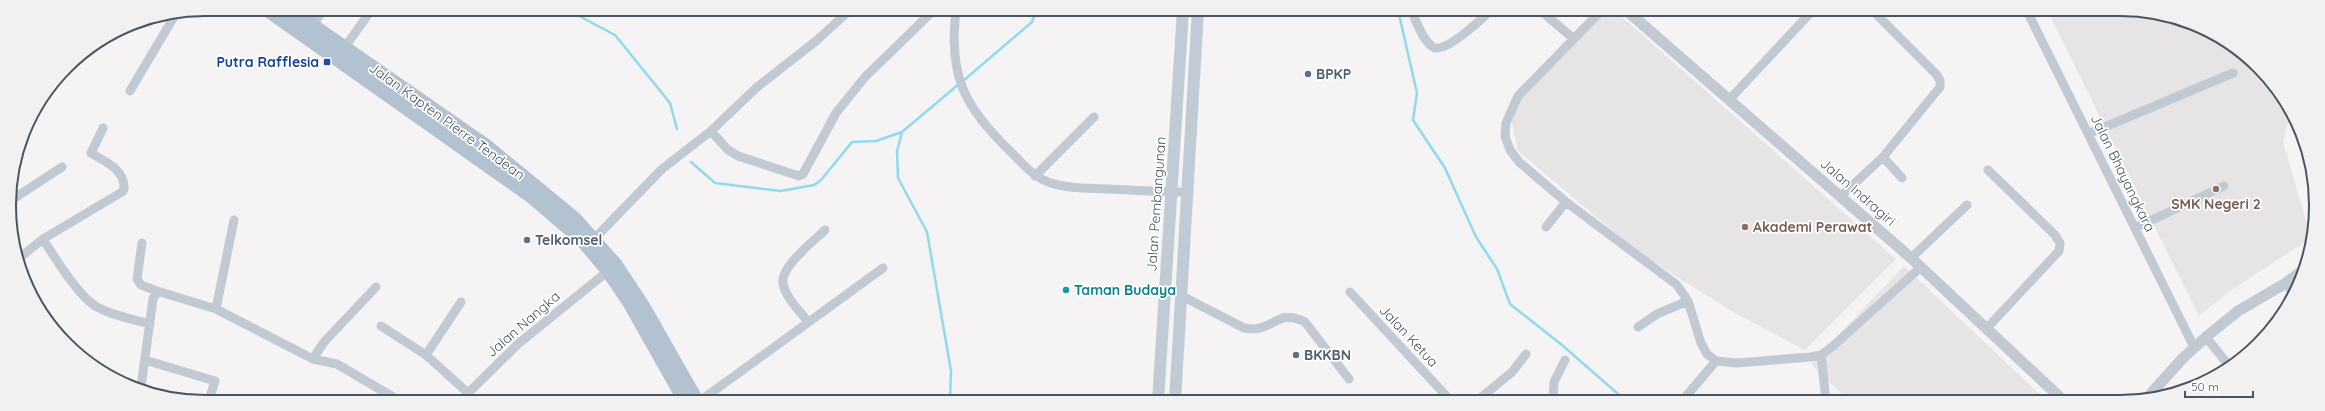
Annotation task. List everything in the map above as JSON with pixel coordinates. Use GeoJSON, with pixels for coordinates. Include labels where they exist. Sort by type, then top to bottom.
{"type":"FeatureCollection","features":[{"type":"Feature","properties":{"kind":"main road"},"geometry":{"type":"LineString","coordinates":[[280,16],[309,30]]}},
{"type":"Feature","properties":{"kind":"main road"},"geometry":{"type":"LineString","coordinates":[[296,16],[309,30]]}},
{"type":"Feature","properties":{"kind":"main road","name":"Jalan Pembangunan"},"geometry":{"type":"LineString","coordinates":[[1159,395],[1183,16]]}},
{"type":"Feature","properties":{"kind":"main road","name":"Jalan Pembangunan"},"geometry":{"type":"LineString","coordinates":[[1175,395],[1186,192],[1198,16]]}},
{"type":"Feature","properties":{"kind":"main road","name":"Jalan Kapten Pierre Tendean"},"geometry":{"type":"LineString","coordinates":[[309,30],[345,47],[485,145],[548,195],[594,239],[616,264],[632,289],[685,395]]}},
{"type":"Feature","properties":{"kind":"main road","name":"Jalan Kapten Pierre Tendean"},"geometry":{"type":"LineString","coordinates":[[309,30],[413,113],[532,197],[582,240],[608,271],[629,302],[684,395]]}},
{"type":"Feature","properties":{"kind":"main road"},"geometry":{"type":"LineString","coordinates":[[413,113],[421,101]]}},
{"type":"Feature","properties":{"kind":"street"},"geometry":{"type":"LineString","coordinates":[[309,30],[319,16]]}},
{"type":"Feature","properties":{"kind":"street"},"geometry":{"type":"LineString","coordinates":[[345,47],[367,16]]}},
{"type":"Feature","properties":{"kind":"street"},"geometry":{"type":"LineString","coordinates":[[594,239],[662,169],[711,132],[756,88],[816,42],[844,16]]}},
{"type":"Feature","properties":{"kind":"street"},"geometry":{"type":"LineString","coordinates":[[711,132],[727,149],[738,156],[799,176],[803,174],[836,113],[865,77],[928,16]]}},
{"type":"Feature","properties":{"kind":"street"},"geometry":{"type":"LineString","coordinates":[[956,16],[953,53],[955,68],[971,106],[985,125],[1035,176],[1052,184],[1075,188],[1186,192]]}},
{"type":"Feature","properties":{"kind":"street"},"geometry":{"type":"LineString","coordinates":[[1414,16],[1428,42],[1438,49],[1445,47],[1462,36],[1485,16]]}},
{"type":"Feature","properties":{"kind":"street"},"geometry":{"type":"LineString","coordinates":[[1547,16],[1574,39]]}},
{"type":"Feature","properties":{"kind":"street"},"geometry":{"type":"LineString","coordinates":[[1596,16],[1518,96],[1506,123],[1505,136],[1510,150],[1519,162],[1566,202],[1677,285],[1688,301],[1706,354],[1716,361],[1737,363],[1821,355],[1921,267]]}},
{"type":"Feature","properties":{"kind":"street","name":"Jalan Indragiri"},"geometry":{"type":"LineString","coordinates":[[1633,16],[1840,198],[1911,258],[2058,395]]}},
{"type":"Feature","properties":{"kind":"street"},"geometry":{"type":"LineString","coordinates":[[1730,100],[1807,16]]}},
{"type":"Feature","properties":{"kind":"street"},"geometry":{"type":"LineString","coordinates":[[1840,198],[1883,157],[1940,87],[1940,80],[1878,16]]}},
{"type":"Feature","properties":{"kind":"street","name":"Jalan Bhayangkara"},"geometry":{"type":"LineString","coordinates":[[2029,16],[2194,347]]}},
{"type":"Feature","properties":{"kind":"street"},"geometry":{"type":"LineString","coordinates":[[130,91],[172,19]]}},
{"type":"Feature","properties":{"kind":"street"},"geometry":{"type":"LineString","coordinates":[[2088,134],[2233,73]]}},
{"type":"Feature","properties":{"kind":"street"},"geometry":{"type":"LineString","coordinates":[[1035,176],[1094,117]]}},
{"type":"Feature","properties":{"kind":"street"},"geometry":{"type":"LineString","coordinates":[[22,256],[43,239],[122,192],[124,189],[121,174],[117,169],[91,153],[103,128]]}},
{"type":"Feature","properties":{"kind":"street"},"geometry":{"type":"LineString","coordinates":[[1883,157],[1902,178]]}},
{"type":"Feature","properties":{"kind":"street"},"geometry":{"type":"LineString","coordinates":[[16,197],[62,167]]}},
{"type":"Feature","properties":{"kind":"street"},"geometry":{"type":"LineString","coordinates":[[1987,328],[2059,251],[2060,243],[2055,235],[1988,170]]}},
{"type":"Feature","properties":{"kind":"street"},"geometry":{"type":"LineString","coordinates":[[2135,228],[2224,186]]}},
{"type":"Feature","properties":{"kind":"street"},"geometry":{"type":"LineString","coordinates":[[1546,227],[1566,202]]}},
{"type":"Feature","properties":{"kind":"street"},"geometry":{"type":"LineString","coordinates":[[1911,258],[1967,205]]}},
{"type":"Feature","properties":{"kind":"street"},"geometry":{"type":"LineString","coordinates":[[216,309],[234,220]]}},
{"type":"Feature","properties":{"kind":"street"},"geometry":{"type":"LineString","coordinates":[[808,322],[785,288],[783,280],[784,273],[792,262],[825,230]]}},
{"type":"Feature","properties":{"kind":"street"},"geometry":{"type":"LineString","coordinates":[[43,239],[66,274],[95,306],[106,312],[150,324]]}},
{"type":"Feature","properties":{"kind":"street"},"geometry":{"type":"LineString","coordinates":[[142,243],[136,272],[138,283],[157,291],[216,309],[313,359],[337,364],[390,395]]}},
{"type":"Feature","properties":{"kind":"street"},"geometry":{"type":"LineString","coordinates":[[708,395],[883,268]]}},
{"type":"Feature","properties":{"kind":"street","name":"Jalan Nangka"},"geometry":{"type":"LineString","coordinates":[[465,395],[518,344],[608,271]]}},
{"type":"Feature","properties":{"kind":"street"},"geometry":{"type":"LineString","coordinates":[[2153,392],[2194,347],[2238,311],[2296,276]]}},
{"type":"Feature","properties":{"kind":"street"},"geometry":{"type":"LineString","coordinates":[[2286,283],[2289,288]]}},
{"type":"Feature","properties":{"kind":"street"},"geometry":{"type":"LineString","coordinates":[[313,359],[324,342],[376,287]]}},
{"type":"Feature","properties":{"kind":"street"},"geometry":{"type":"LineString","coordinates":[[142,384],[153,299],[157,291]]}},
{"type":"Feature","properties":{"kind":"street","name":"Jalan Ketua"},"geometry":{"type":"LineString","coordinates":[[1350,292],[1443,395]]}},
{"type":"Feature","properties":{"kind":"street"},"geometry":{"type":"LineString","coordinates":[[1180,295],[1244,328],[1251,329],[1265,327],[1282,317],[1295,317],[1305,322],[1349,379]]}},
{"type":"Feature","properties":{"kind":"street"},"geometry":{"type":"LineString","coordinates":[[1638,327],[1657,314],[1688,301]]}},
{"type":"Feature","properties":{"kind":"street"},"geometry":{"type":"LineString","coordinates":[[426,355],[461,302]]}},
{"type":"Feature","properties":{"kind":"street"},"geometry":{"type":"LineString","coordinates":[[381,326],[426,355],[468,392]]}},
{"type":"Feature","properties":{"kind":"street"},"geometry":{"type":"LineString","coordinates":[[2206,337],[2226,362]]}},
{"type":"Feature","properties":{"kind":"street"},"geometry":{"type":"LineString","coordinates":[[1484,395],[1512,372],[1526,354]]}},
{"type":"Feature","properties":{"kind":"street"},"geometry":{"type":"LineString","coordinates":[[1821,355],[1825,395]]}},
{"type":"Feature","properties":{"kind":"street"},"geometry":{"type":"LineString","coordinates":[[146,360],[215,380],[210,395]]}},
{"type":"Feature","properties":{"kind":"street"},"geometry":{"type":"LineString","coordinates":[[1553,395],[1554,382],[1565,360]]}},
{"type":"Feature","properties":{"kind":"street"},"geometry":{"type":"LineString","coordinates":[[1687,395],[1716,361]]}},
{"type":"Feature","properties":{"kind":"shaded area"},"geometry":{"type":"Polygon","coordinates":[[[1599,16],[1621,16],[1896,259],[1805,350],[1735,313],[1639,253],[1518,151],[1509,109],[1599,16]]]}},
{"type":"Feature","properties":{"kind":"shaded area","name":"SMK Negeri 2"},"geometry":{"type":"Polygon","coordinates":[[[2054,16],[2132,16],[2169,22],[2192,30],[2214,41],[2235,55],[2270,90],[2284,111],[2288,121],[2283,141],[2308,226],[2305,242],[2227,293],[2199,316],[2051,18],[2054,16]]]}},
{"type":"Feature","properties":{"kind":"shaded area"},"geometry":{"type":"Polygon","coordinates":[[[1904,266],[2041,395],[1843,395],[1811,364],[1904,266]]]}},
{"type":"Feature","properties":{"kind":"waterway"},"geometry":{"type":"LineString","coordinates":[[579,16],[615,35],[670,103],[677,129]]}},
{"type":"Feature","properties":{"kind":"waterway"},"geometry":{"type":"LineString","coordinates":[[963,81],[1032,22],[1034,16]]}},
{"type":"Feature","properties":{"kind":"waterway"},"geometry":{"type":"LineString","coordinates":[[1399,16],[1417,93],[1413,120],[1445,168],[1476,237],[1497,269],[1510,304],[1562,345],[1619,395]]}},
{"type":"Feature","properties":{"kind":"waterway"},"geometry":{"type":"LineString","coordinates":[[950,395],[951,371],[927,232],[898,178],[897,151],[902,132],[959,84]]}},
{"type":"Feature","properties":{"kind":"waterway"},"geometry":{"type":"LineString","coordinates":[[691,162],[715,183],[781,191],[814,185],[821,180],[852,142],[876,141],[902,132]]}},
{"type":"Feature","properties":{"kind":"place","name":"Putra Rafflesia"},"geometry":{"type":"Point","coordinates":[327,62]}},
{"type":"Feature","properties":{"kind":"place","name":"BPKP"},"geometry":{"type":"Point","coordinates":[1308,74]}},
{"type":"Feature","properties":{"kind":"place","name":"SMK Negeri 2"},"geometry":{"type":"Point","coordinates":[2216,189]}},
{"type":"Feature","properties":{"kind":"place","name":"Akademi Perawat"},"geometry":{"type":"Point","coordinates":[1745,227]}},
{"type":"Feature","properties":{"kind":"place","name":"Telkomsel"},"geometry":{"type":"Point","coordinates":[527,240]}},
{"type":"Feature","properties":{"kind":"place","name":"Taman Budaya"},"geometry":{"type":"Point","coordinates":[1066,290]}},
{"type":"Feature","properties":{"kind":"place","name":"BKKBN"},"geometry":{"type":"Point","coordinates":[1296,355]}}]}
